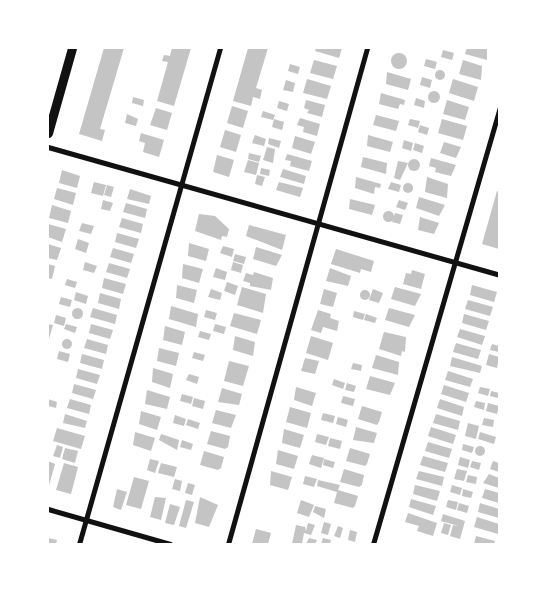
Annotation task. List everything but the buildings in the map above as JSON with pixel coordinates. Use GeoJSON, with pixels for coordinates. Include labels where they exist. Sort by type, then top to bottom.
{"type":"FeatureCollection","features":[{"type":"Feature","properties":{"kind":"main road"},"geometry":{"type":"LineString","coordinates":[[48,133],[72,48]]}},
{"type":"Feature","properties":{"kind":"street"},"geometry":{"type":"LineString","coordinates":[[79,544],[220,48]]}},
{"type":"Feature","properties":{"kind":"street"},"geometry":{"type":"LineString","coordinates":[[228,544],[367,48]]}},
{"type":"Feature","properties":{"kind":"street"},"geometry":{"type":"LineString","coordinates":[[374,544],[500,106]]}},
{"type":"Feature","properties":{"kind":"street"},"geometry":{"type":"LineString","coordinates":[[48,146],[500,275]]}},
{"type":"Feature","properties":{"kind":"street"},"geometry":{"type":"LineString","coordinates":[[48,509],[170,544]]}}]}
